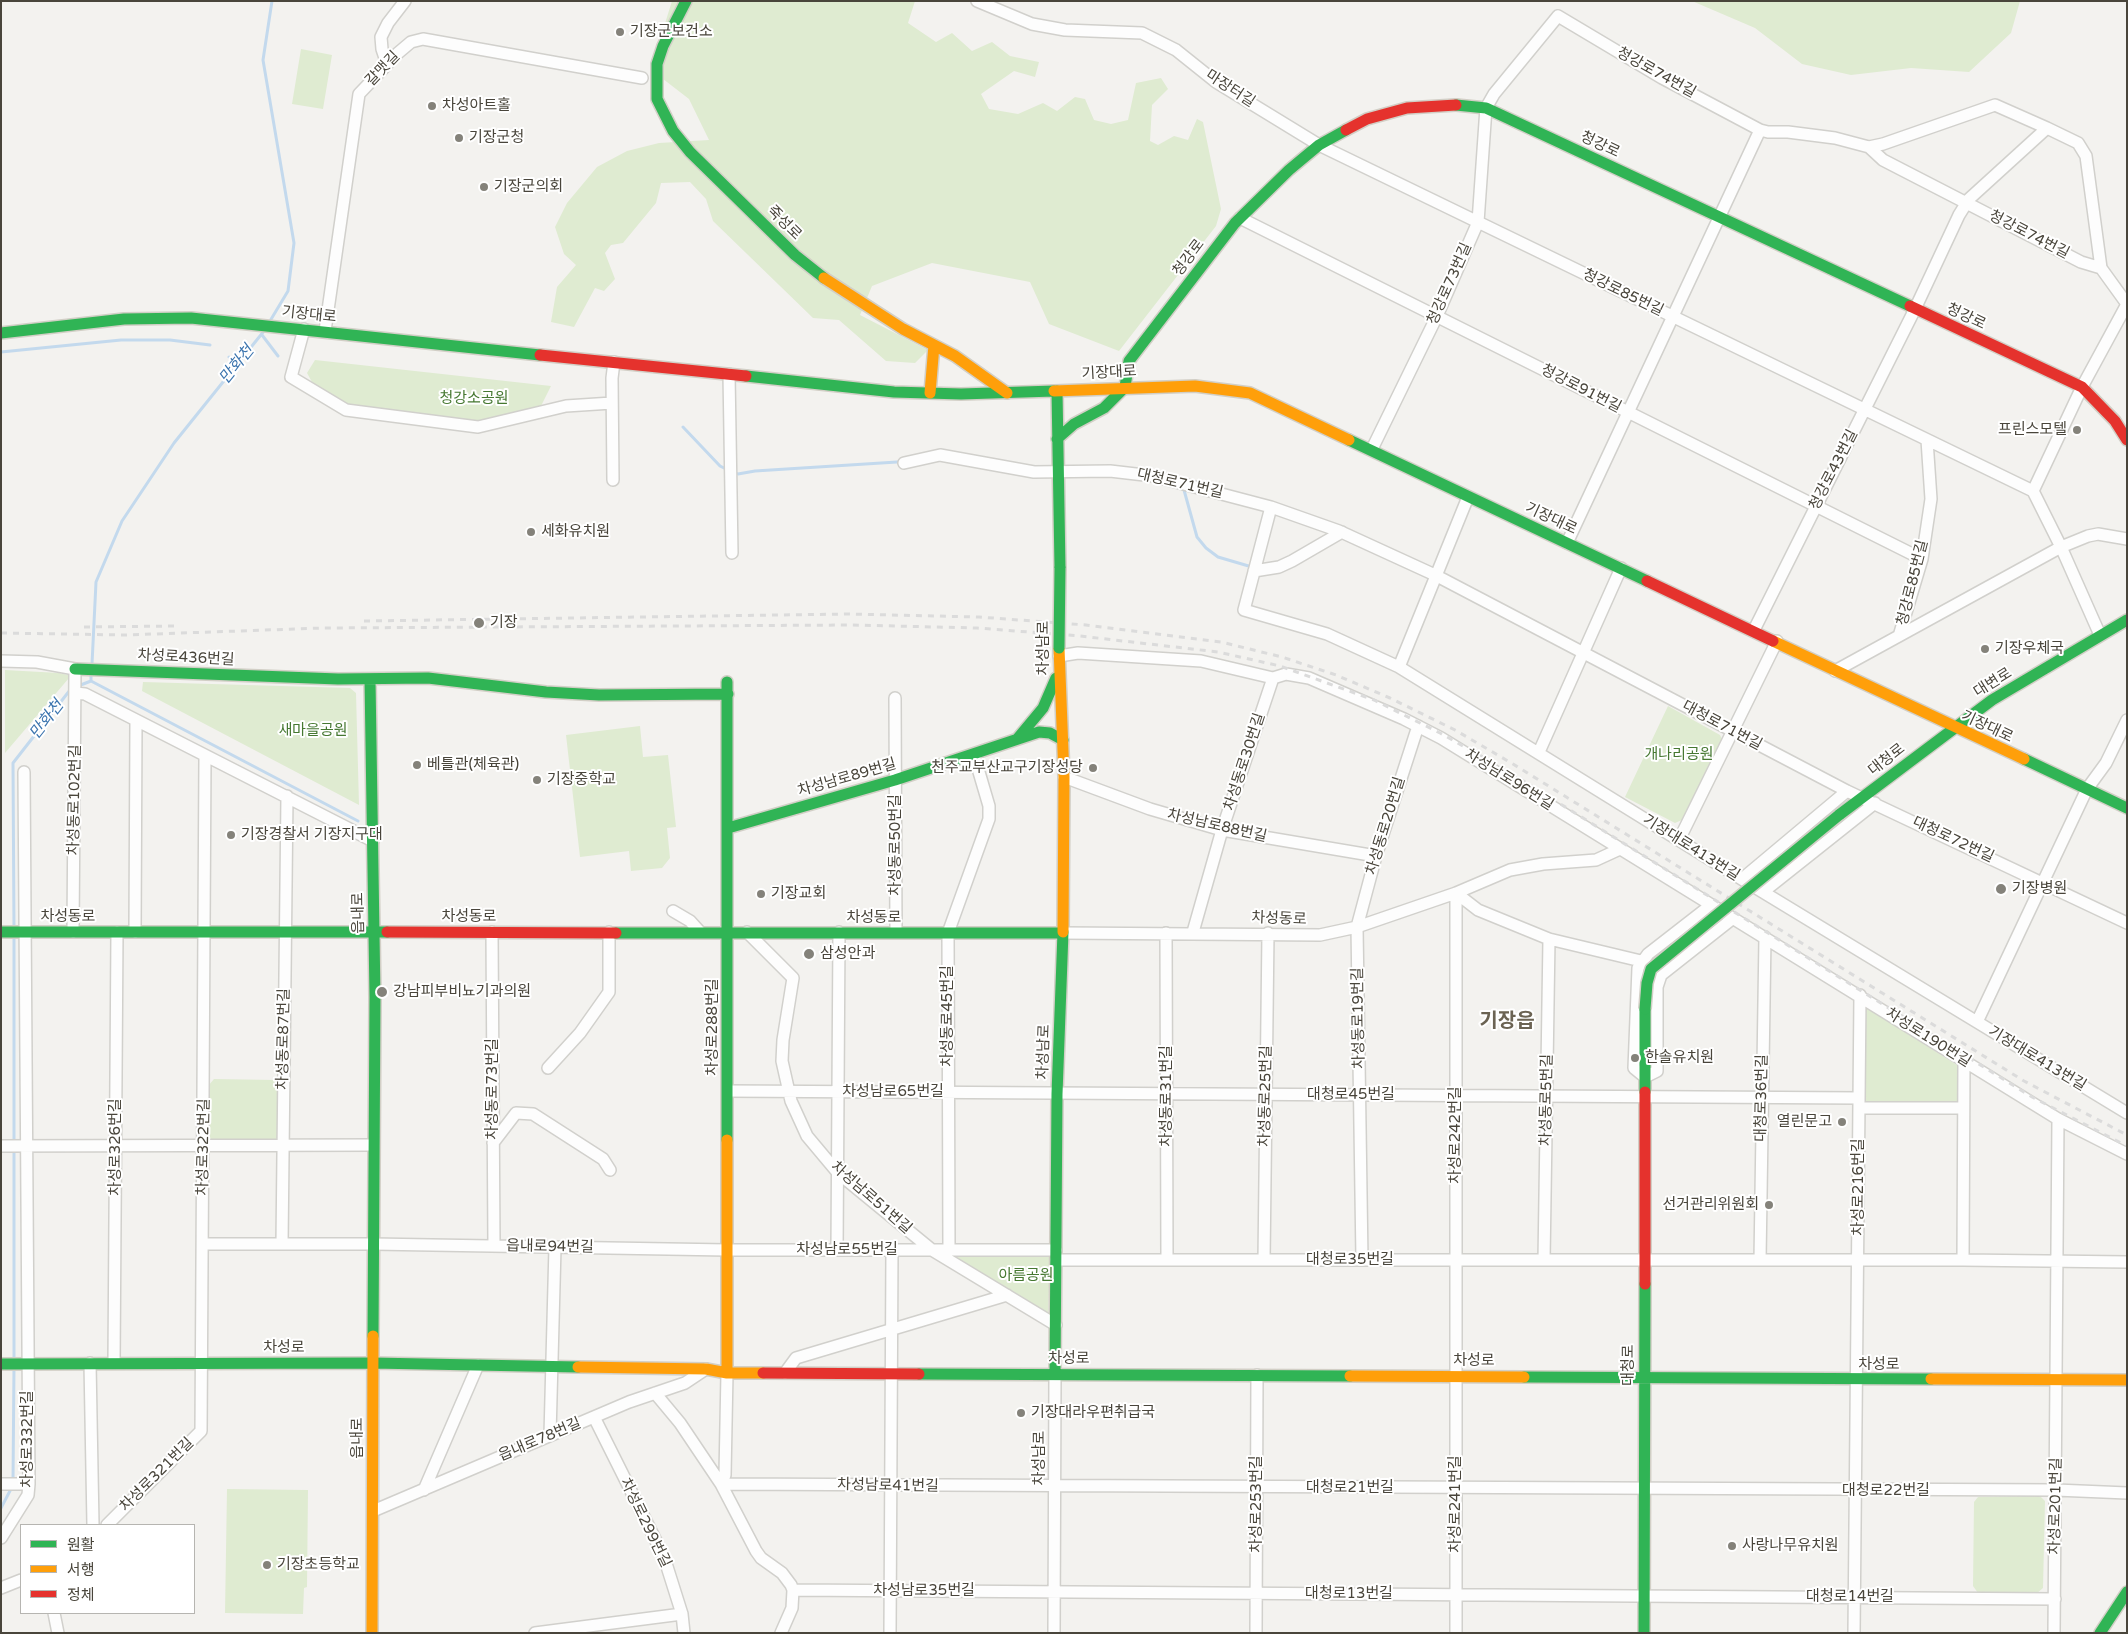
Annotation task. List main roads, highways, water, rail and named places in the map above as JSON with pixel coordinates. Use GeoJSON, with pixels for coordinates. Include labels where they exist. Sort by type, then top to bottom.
{"type":"FeatureCollection","features":[{"type":"Feature","properties":{"kind":"main road","name":"죽성로"},"geometry":{"type":"LineString","coordinates":[[686,1],[663,46],[657,64],[657,99],[673,131],[690,152],[795,255],[835,288],[964,362],[1007,393]]}},
{"type":"Feature","properties":{"kind":"main road","name":"청강로"},"geometry":{"type":"LineString","coordinates":[[1125,387],[1129,361],[1240,218],[1319,145],[1359,123],[1384,112],[1427,106],[1486,108],[2082,387],[2115,421],[2127,440]]}},
{"type":"Feature","properties":{"kind":"main road","name":"기장대로"},"geometry":{"type":"LineString","coordinates":[[1,333],[151,317],[325,331],[856,388],[930,393],[1007,393],[1125,387],[1195,386],[1250,393],[1754,630],[1953,728],[2127,808]]}},
{"type":"Feature","properties":{"kind":"main road"},"geometry":{"type":"LineString","coordinates":[[930,393],[934,345]]}},
{"type":"Feature","properties":{"kind":"main road"},"geometry":{"type":"LineString","coordinates":[[1058,439],[1074,424],[1104,408],[1125,387]]}},
{"type":"Feature","properties":{"kind":"main road","name":"차성남로"},"geometry":{"type":"LineString","coordinates":[[1056,1374],[1057,1094],[1064,933],[1064,776],[1059,656],[1060,568],[1057,391]]}},
{"type":"Feature","properties":{"kind":"main road","name":"대변로"},"geometry":{"type":"LineString","coordinates":[[1953,728],[1992,700],[2127,620]]}},
{"type":"Feature","properties":{"kind":"main road"},"geometry":{"type":"LineString","coordinates":[[1016,740],[1030,726],[1046,702],[1055,683],[1059,656]]}},
{"type":"Feature","properties":{"kind":"main road","name":"차성로436번길"},"geometry":{"type":"LineString","coordinates":[[78,671],[100,669],[370,680],[428,678],[546,692],[599,695],[728,694]]}},
{"type":"Feature","properties":{"kind":"main road","name":"읍내로"},"geometry":{"type":"LineString","coordinates":[[370,680],[374,932],[372,1633]]}},
{"type":"Feature","properties":{"kind":"main road","name":"차성로288번길"},"geometry":{"type":"LineString","coordinates":[[727,682],[727,1372]]}},
{"type":"Feature","properties":{"kind":"main road","name":"대청로"},"geometry":{"type":"LineString","coordinates":[[1644,1633],[1646,983],[1651,969],[1839,815],[1953,728]]}},
{"type":"Feature","properties":{"kind":"main road","name":"차성남로89번길"},"geometry":{"type":"LineString","coordinates":[[728,828],[896,780],[1045,732],[1063,740]]}},
{"type":"Feature","properties":{"kind":"main road","name":"차성동로"},"geometry":{"type":"LineString","coordinates":[[4,932],[1064,933]]}},
{"type":"Feature","properties":{"kind":"main road","name":"차성로"},"geometry":{"type":"LineString","coordinates":[[1,1364],[114,1362],[373,1363],[706,1369],[727,1372],[785,1373],[2127,1380]]}},
{"type":"Feature","properties":{"kind":"main road"},"geometry":{"type":"LineString","coordinates":[[2100,1633],[2127,1592]]}},
{"type":"Feature","properties":{"kind":"waterway","name":"만화천"},"geometry":{"type":"LineString","coordinates":[[270,321],[288,291],[294,243],[263,60],[272,1]]}},
{"type":"Feature","properties":{"kind":"waterway","name":"만화천"},"geometry":{"type":"LineString","coordinates":[[92,664],[96,582],[122,521],[174,443],[264,331]]}},
{"type":"Feature","properties":{"kind":"waterway"},"geometry":{"type":"LineString","coordinates":[[262,335],[278,356]]}},
{"type":"Feature","properties":{"kind":"waterway"},"geometry":{"type":"LineString","coordinates":[[1,352],[121,340],[170,340],[210,345]]}},
{"type":"Feature","properties":{"kind":"waterway"},"geometry":{"type":"LineString","coordinates":[[229,357],[237,366]]}},
{"type":"Feature","properties":{"kind":"waterway"},"geometry":{"type":"LineString","coordinates":[[683,427],[720,466],[728,470]]}},
{"type":"Feature","properties":{"kind":"waterway"},"geometry":{"type":"LineString","coordinates":[[734,472],[738,474],[755,471],[897,462]]}},
{"type":"Feature","properties":{"kind":"waterway"},"geometry":{"type":"LineString","coordinates":[[1184,490],[1197,537],[1206,548],[1218,557],[1252,567]]}},
{"type":"Feature","properties":{"kind":"waterway","name":"만화천"},"geometry":{"type":"LineString","coordinates":[[78,686],[91,681],[91,673]]}},
{"type":"Feature","properties":{"kind":"waterway"},"geometry":{"type":"LineString","coordinates":[[91,681],[358,821]]}},
{"type":"Feature","properties":{"kind":"waterway","name":"만화천"},"geometry":{"type":"LineString","coordinates":[[14,929],[13,763],[70,690]]}},
{"type":"Feature","properties":{"kind":"waterway","name":"만화천"},"geometry":{"type":"LineString","coordinates":[[14,937],[14,1359]]}},
{"type":"Feature","properties":{"kind":"waterway","name":"만화천"},"geometry":{"type":"LineString","coordinates":[[13,1481],[14,1367]]}},
{"type":"Feature","properties":{"kind":"waterway","name":"만화천"},"geometry":{"type":"LineString","coordinates":[[1,1508],[12,1487]]}},
{"type":"Feature","properties":{"kind":"railway"},"geometry":{"type":"LineString","coordinates":[[364,621],[848,614],[979,617],[1086,625],[1221,642],[1282,657],[1336,675],[1390,698],[1455,730],[1513,764],[2024,1081],[2127,1135]]}},
{"type":"Feature","properties":{"kind":"railway"},"geometry":{"type":"LineString","coordinates":[[1,633],[126,635],[323,628],[853,625],[977,628],[1080,636],[1218,652],[1280,666],[1374,700],[1440,733],[1509,772],[2032,1097],[2127,1146]]}},
{"type":"Feature","properties":{"kind":"railway"},"geometry":{"type":"LineString","coordinates":[[84,627],[174,626]]}},
{"type":"Feature","properties":{"kind":"place","name":"기장군보건소"},"geometry":{"type":"Point","coordinates":[620,32]}},
{"type":"Feature","properties":{"kind":"place","name":"차성아트홀"},"geometry":{"type":"Point","coordinates":[432,106]}},
{"type":"Feature","properties":{"kind":"place","name":"기장군청"},"geometry":{"type":"Point","coordinates":[459,138]}},
{"type":"Feature","properties":{"kind":"place","name":"기장군의회"},"geometry":{"type":"Point","coordinates":[484,187]}},
{"type":"Feature","properties":{"kind":"place","name":"프린스모텔"},"geometry":{"type":"Point","coordinates":[2077,430]}},
{"type":"Feature","properties":{"kind":"place","name":"세화유치원"},"geometry":{"type":"Point","coordinates":[531,532]}},
{"type":"Feature","properties":{"kind":"place","name":"기장"},"geometry":{"type":"Point","coordinates":[479,623]}},
{"type":"Feature","properties":{"kind":"place","name":"기장우체국"},"geometry":{"type":"Point","coordinates":[1985,649]}},
{"type":"Feature","properties":{"kind":"place","name":"베틀관(체육관)"},"geometry":{"type":"Point","coordinates":[417,765]}},
{"type":"Feature","properties":{"kind":"place","name":"천주교부산교구기장성당"},"geometry":{"type":"Point","coordinates":[1093,768]}},
{"type":"Feature","properties":{"kind":"place","name":"기장중학교"},"geometry":{"type":"Point","coordinates":[537,780]}},
{"type":"Feature","properties":{"kind":"place","name":"기장경찰서 기장지구대"},"geometry":{"type":"Point","coordinates":[231,835]}},
{"type":"Feature","properties":{"kind":"place","name":"기장병원"},"geometry":{"type":"Point","coordinates":[2001,889]}},
{"type":"Feature","properties":{"kind":"place","name":"기장교회"},"geometry":{"type":"Point","coordinates":[761,894]}},
{"type":"Feature","properties":{"kind":"place","name":"삼성안과"},"geometry":{"type":"Point","coordinates":[809,954]}},
{"type":"Feature","properties":{"kind":"place","name":"강남피부비뇨기과의원"},"geometry":{"type":"Point","coordinates":[382,992]}},
{"type":"Feature","properties":{"kind":"place","name":"한솔유치원"},"geometry":{"type":"Point","coordinates":[1635,1058]}},
{"type":"Feature","properties":{"kind":"place","name":"열린문고"},"geometry":{"type":"Point","coordinates":[1842,1122]}},
{"type":"Feature","properties":{"kind":"place","name":"선거관리위원회"},"geometry":{"type":"Point","coordinates":[1769,1205]}},
{"type":"Feature","properties":{"kind":"place","name":"기장대라우편취급국"},"geometry":{"type":"Point","coordinates":[1021,1413]}},
{"type":"Feature","properties":{"kind":"place","name":"사랑나무유치원"},"geometry":{"type":"Point","coordinates":[1732,1546]}},
{"type":"Feature","properties":{"kind":"place","name":"기장초등학교"},"geometry":{"type":"Point","coordinates":[267,1565]}},
{"type":"Feature","properties":{"kind":"district","name":"기장읍"},"geometry":{"type":"Point","coordinates":[1507,1022]}},
{"type":"Feature","properties":{"kind":"park label","name":"청강소공원"},"geometry":{"type":"Point","coordinates":[474,399]}},
{"type":"Feature","properties":{"kind":"park label","name":"새마을공원"},"geometry":{"type":"Point","coordinates":[313,731]}},
{"type":"Feature","properties":{"kind":"park label","name":"개나리공원"},"geometry":{"type":"Point","coordinates":[1679,755]}},
{"type":"Feature","properties":{"kind":"park label","name":"아름공원"},"geometry":{"type":"Point","coordinates":[1026,1276]}}]}
